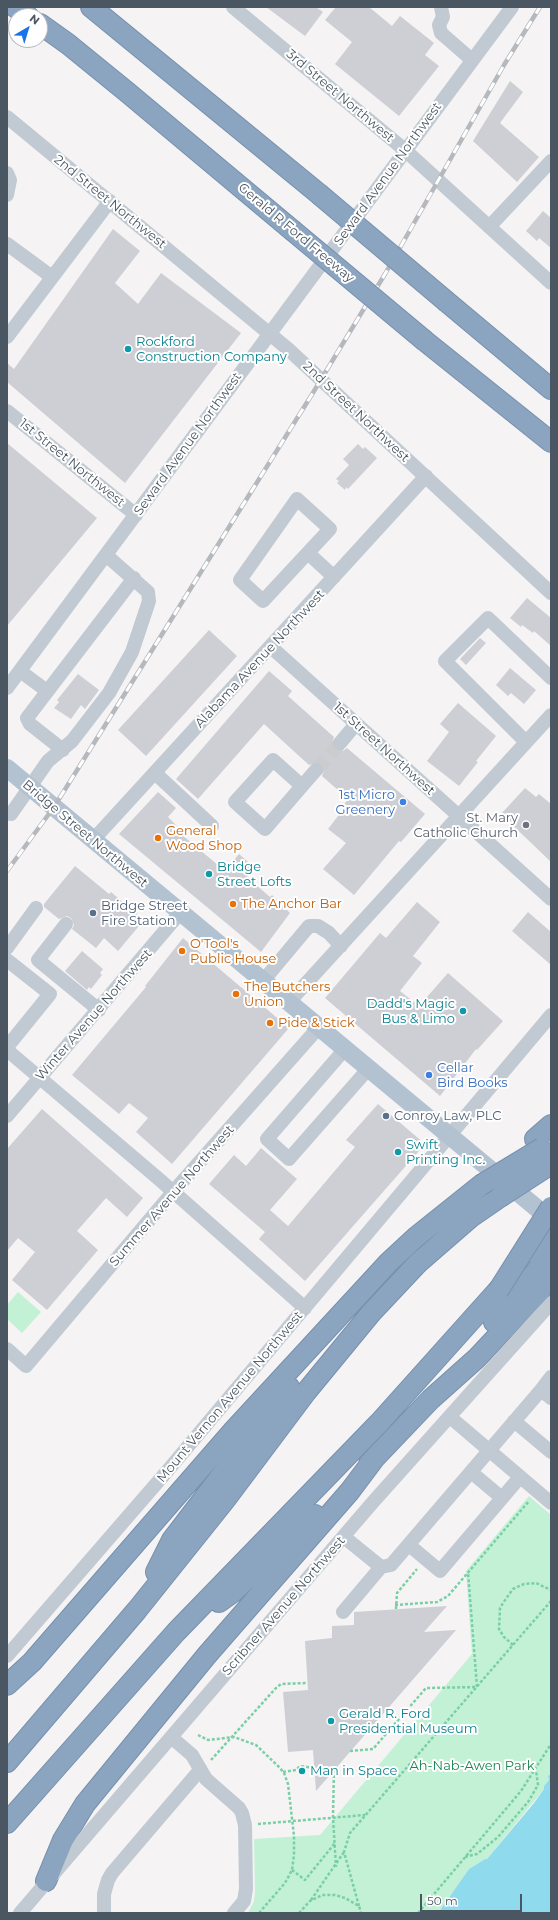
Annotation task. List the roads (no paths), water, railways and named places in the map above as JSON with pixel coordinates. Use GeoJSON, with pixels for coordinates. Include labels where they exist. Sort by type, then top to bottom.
{"type":"FeatureCollection","features":[{"type":"Feature","properties":{"kind":"highway"},"geometry":{"type":"LineString","coordinates":[[91,7],[320,194],[551,389]]}},
{"type":"Feature","properties":{"kind":"highway","name":"Gerald R Ford Freeway"},"geometry":{"type":"LineString","coordinates":[[48,30],[128,92],[425,341],[551,442]]}},
{"type":"Feature","properties":{"kind":"highway"},"geometry":{"type":"LineString","coordinates":[[7,1762],[137,1610],[225,1500],[306,1392],[371,1313],[418,1263],[471,1218],[500,1197],[545,1149],[551,1125]]}},
{"type":"Feature","properties":{"kind":"highway"},"geometry":{"type":"LineString","coordinates":[[7,1684],[32,1662],[233,1431],[302,1355],[342,1315],[389,1262],[455,1204],[481,1184],[545,1149]]}},
{"type":"Feature","properties":{"kind":"highway"},"geometry":{"type":"LineString","coordinates":[[500,1197],[551,1179]]}},
{"type":"Feature","properties":{"kind":"highway"},"geometry":{"type":"LineString","coordinates":[[498,1291],[551,1207]]}},
{"type":"Feature","properties":{"kind":"highway"},"geometry":{"type":"LineString","coordinates":[[7,1823],[176,1632],[379,1423],[498,1291],[551,1227]]}},
{"type":"Feature","properties":{"kind":"highway"},"geometry":{"type":"LineString","coordinates":[[431,1399],[551,1253]]}},
{"type":"Feature","properties":{"kind":"highway"},"geometry":{"type":"LineString","coordinates":[[176,1632],[233,1592],[377,1455],[431,1399],[477,1358],[551,1279]]}},
{"type":"Feature","properties":{"kind":"highway"},"geometry":{"type":"LineString","coordinates":[[137,1610],[172,1540],[310,1361],[342,1315]]}},
{"type":"Feature","properties":{"kind":"highway"},"geometry":{"type":"LineString","coordinates":[[46,1881],[63,1840],[85,1804],[207,1655],[350,1491],[377,1455]]}},
{"type":"Feature","properties":{"kind":"main road","name":"Bridge Street Northwest"},"geometry":{"type":"LineString","coordinates":[[7,768],[180,914],[289,1002],[551,1220]]}},
{"type":"Feature","properties":{"kind":"street","name":"3rd Street Northwest"},"geometry":{"type":"LineString","coordinates":[[233,7],[406,151],[551,283]]}},
{"type":"Feature","properties":{"kind":"street"},"geometry":{"type":"LineString","coordinates":[[442,7],[443,17],[439,26],[441,33],[472,60]]}},
{"type":"Feature","properties":{"kind":"street","name":"Seward Avenue Northwest"},"geometry":{"type":"LineString","coordinates":[[7,688],[512,7]]}},
{"type":"Feature","properties":{"kind":"street","name":"2nd Street Northwest"},"geometry":{"type":"LineString","coordinates":[[7,117],[270,334],[426,476],[551,593]]}},
{"type":"Feature","properties":{"kind":"street"},"geometry":{"type":"LineString","coordinates":[[490,227],[551,161]]}},
{"type":"Feature","properties":{"kind":"street"},"geometry":{"type":"LineString","coordinates":[[7,173],[10,180],[7,195]]}},
{"type":"Feature","properties":{"kind":"street"},"geometry":{"type":"LineString","coordinates":[[7,337],[110,201]]}},
{"type":"Feature","properties":{"kind":"street"},"geometry":{"type":"LineString","coordinates":[[7,244],[52,277]]}},
{"type":"Feature","properties":{"kind":"street","name":"1st Street Northwest"},"geometry":{"type":"LineString","coordinates":[[7,411],[136,515]]}},
{"type":"Feature","properties":{"kind":"street","name":"Alabama Avenue Northwest"},"geometry":{"type":"LineString","coordinates":[[93,840],[426,476]]}},
{"type":"Feature","properties":{"kind":"street"},"geometry":{"type":"LineString","coordinates":[[297,499],[330,529],[308,553],[263,601],[240,580],[297,499]]}},
{"type":"Feature","properties":{"kind":"street"},"geometry":{"type":"LineString","coordinates":[[308,553],[334,577]]}},
{"type":"Feature","properties":{"kind":"street"},"geometry":{"type":"LineString","coordinates":[[11,814],[48,761],[63,750],[109,693],[132,652],[149,601],[148,592],[134,578],[106,555]]}},
{"type":"Feature","properties":{"kind":"street"},"geometry":{"type":"LineString","coordinates":[[63,750],[27,721],[27,718],[134,578]]}},
{"type":"Feature","properties":{"kind":"street"},"geometry":{"type":"LineString","coordinates":[[526,742],[445,661],[488,618],[551,678]]}},
{"type":"Feature","properties":{"kind":"street","name":"1st Street Northwest"},"geometry":{"type":"LineString","coordinates":[[271,647],[458,817],[551,899]]}},
{"type":"Feature","properties":{"kind":"street"},"geometry":{"type":"LineString","coordinates":[[20,671],[47,691]]}},
{"type":"Feature","properties":{"kind":"street"},"geometry":{"type":"LineString","coordinates":[[289,1002],[551,714]]}},
{"type":"Feature","properties":{"kind":"street"},"geometry":{"type":"LineString","coordinates":[[340,742],[356,724]]}},
{"type":"Feature","properties":{"kind":"street"},"geometry":{"type":"LineString","coordinates":[[302,786],[272,760],[235,802],[265,828],[302,786],[316,770]]}},
{"type":"Feature","properties":{"kind":"street"},"geometry":{"type":"LineString","coordinates":[[155,773],[212,826]]}},
{"type":"Feature","properties":{"kind":"street"},"geometry":{"type":"LineString","coordinates":[[7,948],[36,908]]}},
{"type":"Feature","properties":{"kind":"street","name":"Winter Avenue Northwest"},"geometry":{"type":"LineString","coordinates":[[7,1116],[180,914]]}},
{"type":"Feature","properties":{"kind":"street"},"geometry":{"type":"LineString","coordinates":[[66,924],[38,960],[99,1010]]}},
{"type":"Feature","properties":{"kind":"street"},"geometry":{"type":"LineString","coordinates":[[263,981],[309,926],[318,926],[329,933],[341,946]]}},
{"type":"Feature","properties":{"kind":"street"},"geometry":{"type":"LineString","coordinates":[[7,960],[50,994],[7,1047]]}},
{"type":"Feature","properties":{"kind":"street","name":"Mount Vernon Avenue Northwest"},"geometry":{"type":"LineString","coordinates":[[7,1656],[451,1136],[551,1015]]}},
{"type":"Feature","properties":{"kind":"street","name":"Summer Avenue Northwest"},"geometry":{"type":"LineString","coordinates":[[7,1349],[26,1366],[173,1192],[319,1027]]}},
{"type":"Feature","properties":{"kind":"street"},"geometry":{"type":"LineString","coordinates":[[345,1049],[267,1139],[289,1158],[369,1068]]}},
{"type":"Feature","properties":{"kind":"street"},"geometry":{"type":"LineString","coordinates":[[7,1050],[173,1192],[305,1308]]}},
{"type":"Feature","properties":{"kind":"street","name":"Scribner Avenue Northwest"},"geometry":{"type":"LineString","coordinates":[[20,1913],[344,1537],[551,1303]]}},
{"type":"Feature","properties":{"kind":"street"},"geometry":{"type":"LineString","coordinates":[[343,1612],[381,1567],[391,1565],[409,1545],[514,1421],[546,1394],[551,1377]]}},
{"type":"Feature","properties":{"kind":"street"},"geometry":{"type":"LineString","coordinates":[[450,1417],[490,1449],[551,1503]]}},
{"type":"Feature","properties":{"kind":"street"},"geometry":{"type":"LineString","coordinates":[[514,1421],[551,1452]]}},
{"type":"Feature","properties":{"kind":"street"},"geometry":{"type":"LineString","coordinates":[[471,1472],[502,1498]]}},
{"type":"Feature","properties":{"kind":"street"},"geometry":{"type":"LineString","coordinates":[[409,1545],[440,1571],[520,1477]]}},
{"type":"Feature","properties":{"kind":"street"},"geometry":{"type":"LineString","coordinates":[[344,1537],[381,1567]]}},
{"type":"Feature","properties":{"kind":"street"},"geometry":{"type":"LineString","coordinates":[[171,1737],[192,1755],[206,1779],[239,1808],[245,1825],[246,1889],[244,1901],[234,1913]]}},
{"type":"Feature","properties":{"kind":"street"},"geometry":{"type":"LineString","coordinates":[[104,1913],[104,1894],[108,1880],[201,1771]]}},
{"type":"Feature","properties":{"kind":"water"},"geometry":{"type":"Polygon","coordinates":[[[551,1773],[551,1913],[438,1913],[469,1869],[487,1859],[534,1803],[544,1789],[544,1786],[549,1780],[548,1776],[551,1773]]]}},
{"type":"Feature","properties":{"kind":"tunnel"},"geometry":{"type":"LineString","coordinates":[[316,770],[340,743]]}},
{"type":"Feature","properties":{"kind":"railway"},"geometry":{"type":"LineString","coordinates":[[7,871],[54,807],[311,396],[385,274],[504,65],[540,7]]}},
{"type":"Feature","properties":{"kind":"place","name":"Rockford Construction Company"},"geometry":{"type":"Point","coordinates":[128,349]}},
{"type":"Feature","properties":{"kind":"place","name":"1st Micro Greenery"},"geometry":{"type":"Point","coordinates":[403,802]}},
{"type":"Feature","properties":{"kind":"place","name":"St. Mary Catholic Church"},"geometry":{"type":"Point","coordinates":[526,825]}},
{"type":"Feature","properties":{"kind":"place","name":"General Wood Shop"},"geometry":{"type":"Point","coordinates":[158,838]}},
{"type":"Feature","properties":{"kind":"place","name":"Bridge Street Lofts"},"geometry":{"type":"Point","coordinates":[209,874]}},
{"type":"Feature","properties":{"kind":"place","name":"The Anchor Bar"},"geometry":{"type":"Point","coordinates":[233,904]}},
{"type":"Feature","properties":{"kind":"place","name":"Bridge Street Fire Station"},"geometry":{"type":"Point","coordinates":[93,913]}},
{"type":"Feature","properties":{"kind":"place","name":"O'Tool's Public House"},"geometry":{"type":"Point","coordinates":[182,951]}},
{"type":"Feature","properties":{"kind":"place","name":"The Butchers Union"},"geometry":{"type":"Point","coordinates":[236,994]}},
{"type":"Feature","properties":{"kind":"place","name":"Dadd's Magic Bus & Limo"},"geometry":{"type":"Point","coordinates":[463,1011]}},
{"type":"Feature","properties":{"kind":"place","name":"Pide & Stick"},"geometry":{"type":"Point","coordinates":[270,1023]}},
{"type":"Feature","properties":{"kind":"place","name":"Cellar Bird Books"},"geometry":{"type":"Point","coordinates":[429,1075]}},
{"type":"Feature","properties":{"kind":"place","name":"Conroy Law, PLC"},"geometry":{"type":"Point","coordinates":[386,1116]}},
{"type":"Feature","properties":{"kind":"place","name":"Swift Printing Inc."},"geometry":{"type":"Point","coordinates":[398,1152]}},
{"type":"Feature","properties":{"kind":"place","name":"Gerald R. Ford Presidential Museum"},"geometry":{"type":"Point","coordinates":[331,1721]}},
{"type":"Feature","properties":{"kind":"place","name":"Man in Space"},"geometry":{"type":"Point","coordinates":[302,1771]}},
{"type":"Feature","properties":{"kind":"park label","name":"Ah-Nab-Awen Park"},"geometry":{"type":"Point","coordinates":[472,1766]}}]}
